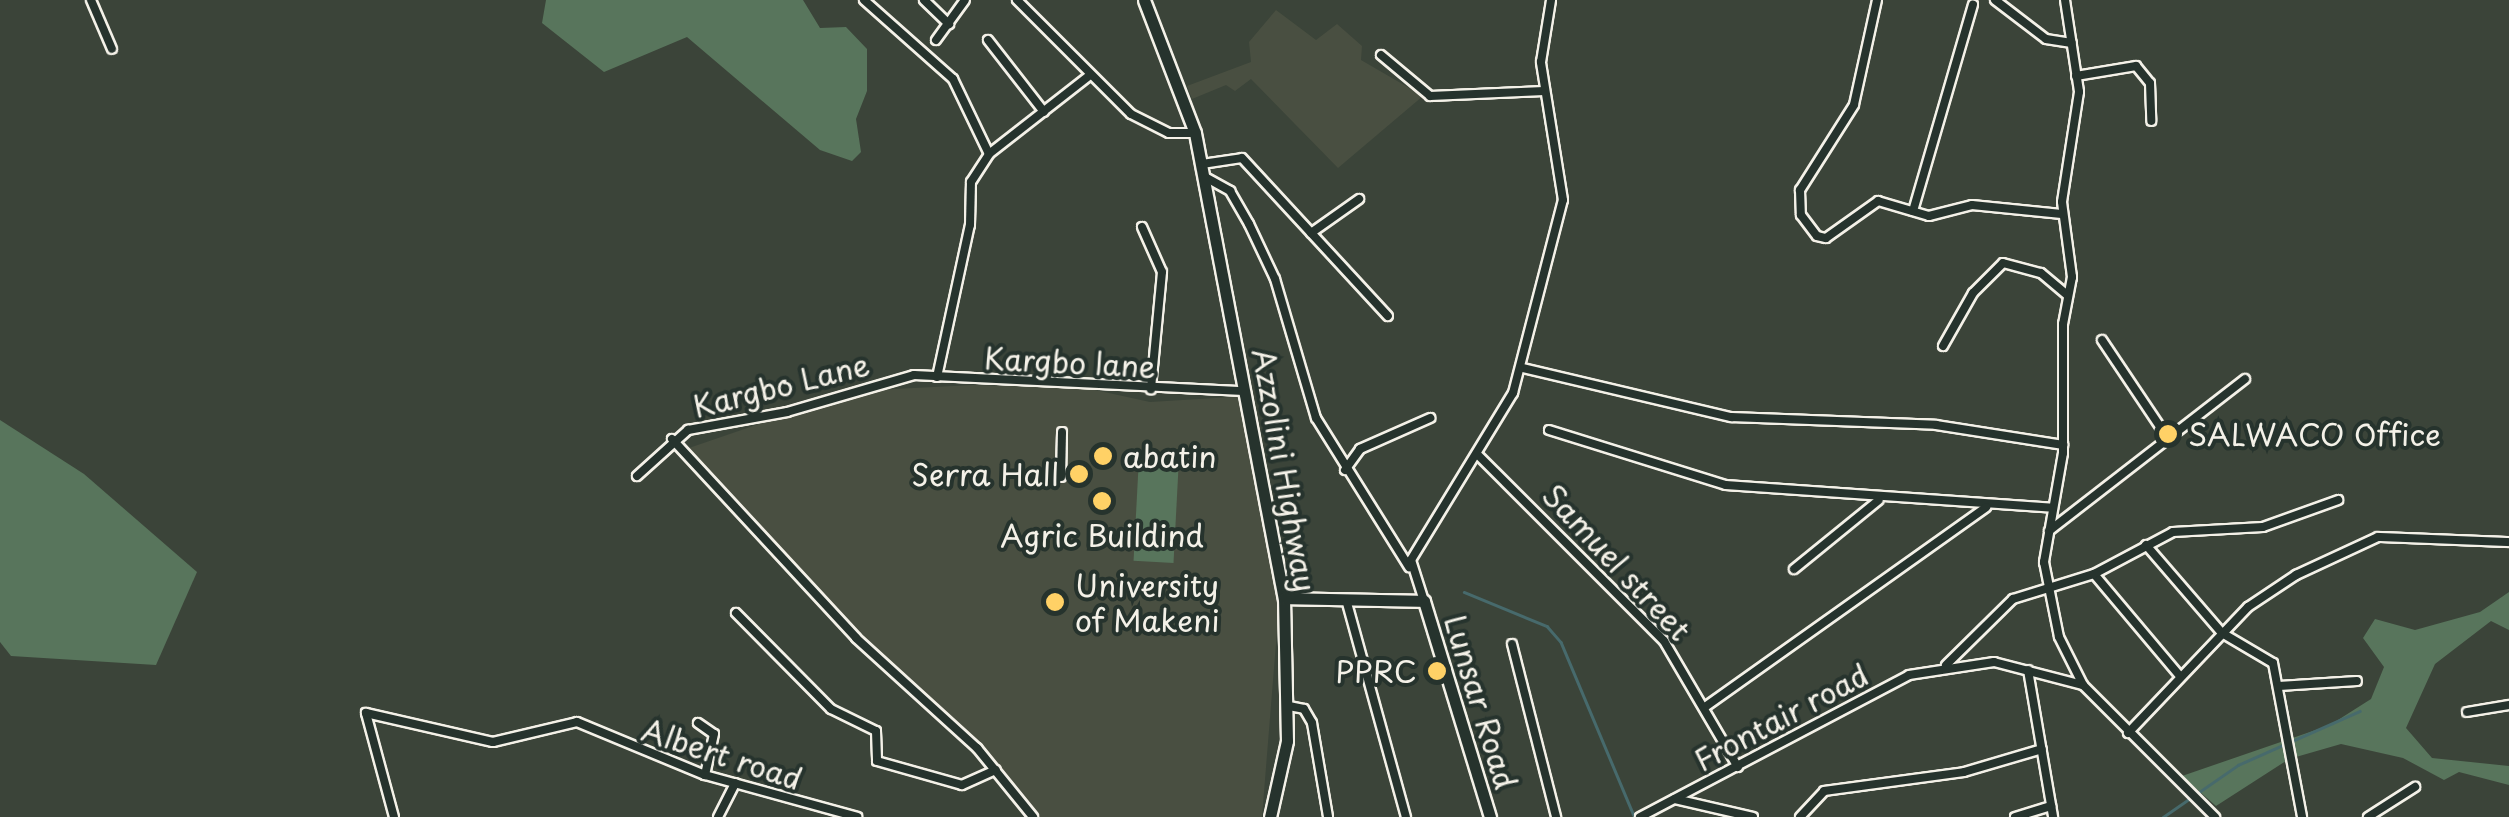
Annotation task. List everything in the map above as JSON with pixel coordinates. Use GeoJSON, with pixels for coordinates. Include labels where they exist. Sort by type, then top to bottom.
{"type":"FeatureCollection","features":[{"type":"Feature","properties":{"kind":"main road","name":"Azzolini Highway"},"geometry":{"type":"LineString","coordinates":[[1144,0],[1196,133],[1284,598],[1289,706],[1270,817]]}},
{"type":"Feature","properties":{"kind":"main road"},"geometry":{"type":"LineString","coordinates":[[1284,598],[1347,603],[1424,601]]}},
{"type":"Feature","properties":{"kind":"main road","name":"Lunsar Road"},"geometry":{"type":"LineString","coordinates":[[1424,601],[1490,817]]}},
{"type":"Feature","properties":{"kind":"street"},"geometry":{"type":"LineString","coordinates":[[92,0],[112,50]]}},
{"type":"Feature","properties":{"kind":"street"},"geometry":{"type":"LineString","coordinates":[[864,0],[953,78],[989,154]]}},
{"type":"Feature","properties":{"kind":"street"},"geometry":{"type":"LineString","coordinates":[[924,0],[949,24]]}},
{"type":"Feature","properties":{"kind":"street"},"geometry":{"type":"LineString","coordinates":[[936,40],[965,0]]}},
{"type":"Feature","properties":{"kind":"street"},"geometry":{"type":"LineString","coordinates":[[1016,0],[1089,76],[1145,124],[1196,133]]}},
{"type":"Feature","properties":{"kind":"street"},"geometry":{"type":"LineString","coordinates":[[1409,566],[1477,454],[1523,368],[1564,188],[1544,91],[1540,41],[1551,0]]}},
{"type":"Feature","properties":{"kind":"street"},"geometry":{"type":"LineString","coordinates":[[1877,0],[1854,106],[1806,176],[1798,206],[1822,239],[1875,202],[1929,216],[1972,206],[2062,214]]}},
{"type":"Feature","properties":{"kind":"street"},"geometry":{"type":"LineString","coordinates":[[1996,0],[2046,38],[2072,43]]}},
{"type":"Feature","properties":{"kind":"street"},"geometry":{"type":"LineString","coordinates":[[2065,0],[2076,76],[2062,214],[2072,263],[2067,296],[2063,445],[2049,532],[2050,591],[2059,637],[2083,685],[2215,817]]}},
{"type":"Feature","properties":{"kind":"street"},"geometry":{"type":"LineString","coordinates":[[1913,211],[1974,5]]}},
{"type":"Feature","properties":{"kind":"street"},"geometry":{"type":"LineString","coordinates":[[988,40],[1044,112]]}},
{"type":"Feature","properties":{"kind":"street"},"geometry":{"type":"LineString","coordinates":[[1381,55],[1430,96],[1544,91]]}},
{"type":"Feature","properties":{"kind":"street"},"geometry":{"type":"LineString","coordinates":[[2076,76],[2136,66],[2150,83],[2151,121]]}},
{"type":"Feature","properties":{"kind":"street"},"geometry":{"type":"LineString","coordinates":[[937,378],[970,225],[971,182],[989,154],[1089,76]]}},
{"type":"Feature","properties":{"kind":"street"},"geometry":{"type":"LineString","coordinates":[[1204,170],[1242,158],[1388,316]]}},
{"type":"Feature","properties":{"kind":"street"},"geometry":{"type":"LineString","coordinates":[[1204,170],[1230,191],[1264,253],[1302,386],[1345,470],[1409,566],[1424,601]]}},
{"type":"Feature","properties":{"kind":"street"},"geometry":{"type":"LineString","coordinates":[[1311,234],[1359,199]]}},
{"type":"Feature","properties":{"kind":"street"},"geometry":{"type":"LineString","coordinates":[[1142,227],[1162,272],[1151,388]]}},
{"type":"Feature","properties":{"kind":"street"},"geometry":{"type":"LineString","coordinates":[[1943,346],[1973,292],[2003,262],[2041,273],[2067,296]]}},
{"type":"Feature","properties":{"kind":"street"},"geometry":{"type":"LineString","coordinates":[[2102,340],[2165,434]]}},
{"type":"Feature","properties":{"kind":"street"},"geometry":{"type":"LineString","coordinates":[[1523,368],[1731,418],[1936,426],[2063,445]]}},
{"type":"Feature","properties":{"kind":"street","name":"Kargbo lane"},"geometry":{"type":"LineString","coordinates":[[894,381],[937,378],[1244,392]]}},
{"type":"Feature","properties":{"kind":"street"},"geometry":{"type":"LineString","coordinates":[[2049,532],[2165,434],[2245,379]]}},
{"type":"Feature","properties":{"kind":"street","name":"Kargbo Lane"},"geometry":{"type":"LineString","coordinates":[[637,476],[672,439],[894,381]]}},
{"type":"Feature","properties":{"kind":"street"},"geometry":{"type":"LineString","coordinates":[[1345,470],[1360,449],[1430,418]]}},
{"type":"Feature","properties":{"kind":"street"},"geometry":{"type":"LineString","coordinates":[[1549,430],[1726,485],[1988,506],[2019,501],[2052,508]]}},
{"type":"Feature","properties":{"kind":"street"},"geometry":{"type":"LineString","coordinates":[[1061,477],[1062,432]]}},
{"type":"Feature","properties":{"kind":"street"},"geometry":{"type":"LineString","coordinates":[[672,439],[856,638],[996,770],[1032,817]]}},
{"type":"Feature","properties":{"kind":"street","name":"Samuel street"},"geometry":{"type":"LineString","coordinates":[[1477,454],[1664,642],[1738,766]]}},
{"type":"Feature","properties":{"kind":"street"},"geometry":{"type":"LineString","coordinates":[[1794,569],[1879,500]]}},
{"type":"Feature","properties":{"kind":"street"},"geometry":{"type":"LineString","coordinates":[[1946,666],[1999,608],[2094,574],[2193,527],[2263,528],[2338,500]]}},
{"type":"Feature","properties":{"kind":"street"},"geometry":{"type":"LineString","coordinates":[[1705,707],[1988,506]]}},
{"type":"Feature","properties":{"kind":"street"},"geometry":{"type":"LineString","coordinates":[[2128,733],[2222,633],[2271,590],[2378,537],[2509,542]]}},
{"type":"Feature","properties":{"kind":"street"},"geometry":{"type":"LineString","coordinates":[[2146,546],[2222,633],[2268,658],[2279,686],[2302,817]]}},
{"type":"Feature","properties":{"kind":"street"},"geometry":{"type":"LineString","coordinates":[[2094,574],[2180,676]]}},
{"type":"Feature","properties":{"kind":"street"},"geometry":{"type":"LineString","coordinates":[[1347,603],[1406,817]]}},
{"type":"Feature","properties":{"kind":"street"},"geometry":{"type":"LineString","coordinates":[[736,613],[831,709],[876,732],[877,761],[962,786],[996,770]]}},
{"type":"Feature","properties":{"kind":"street"},"geometry":{"type":"LineString","coordinates":[[1512,644],[1556,817]]}},
{"type":"Feature","properties":{"kind":"street","name":"Frontair road"},"geometry":{"type":"LineString","coordinates":[[1640,817],[1895,682],[1946,666],[1994,662],[2083,685]]}},
{"type":"Feature","properties":{"kind":"street"},"geometry":{"type":"LineString","coordinates":[[2028,670],[2053,817]]}},
{"type":"Feature","properties":{"kind":"street"},"geometry":{"type":"LineString","coordinates":[[2279,686],[2357,682]]}},
{"type":"Feature","properties":{"kind":"street"},"geometry":{"type":"LineString","coordinates":[[2467,712],[2509,705]]}},
{"type":"Feature","properties":{"kind":"street"},"geometry":{"type":"LineString","coordinates":[[1289,706],[1304,708],[1312,723],[1328,817]]}},
{"type":"Feature","properties":{"kind":"street","name":"Albert road"},"geometry":{"type":"LineString","coordinates":[[394,817],[366,713],[493,742],[577,722],[735,784],[858,817]]}},
{"type":"Feature","properties":{"kind":"street"},"geometry":{"type":"LineString","coordinates":[[698,723],[714,734],[706,774]]}},
{"type":"Feature","properties":{"kind":"street"},"geometry":{"type":"LineString","coordinates":[[1800,817],[1824,791],[1964,772],[2042,749]]}},
{"type":"Feature","properties":{"kind":"street"},"geometry":{"type":"LineString","coordinates":[[718,817],[735,784]]}},
{"type":"Feature","properties":{"kind":"street"},"geometry":{"type":"LineString","coordinates":[[2368,817],[2415,787]]}},
{"type":"Feature","properties":{"kind":"street"},"geometry":{"type":"LineString","coordinates":[[1675,799],[1753,817]]}},
{"type":"Feature","properties":{"kind":"street"},"geometry":{"type":"LineString","coordinates":[[2015,817],[2051,806]]}},
{"type":"Feature","properties":{"kind":"shaded area"},"geometry":{"type":"Polygon","coordinates":[[[1276,10],[1316,40],[1337,24],[1362,46],[1361,60],[1423,96],[1338,168],[1251,79],[1235,91],[1226,85],[1192,99],[1187,86],[1251,62],[1249,42],[1276,10]]]}},
{"type":"Feature","properties":{"kind":"shaded area","name":"University of Makeni"},"geometry":{"type":"Polygon","coordinates":[[[973,385],[1086,388],[1150,402],[1248,396],[1279,606],[1262,817],[1039,817],[965,730],[869,649],[689,448],[855,391],[973,385]]]}},
{"type":"Feature","properties":{"kind":"green space"},"geometry":{"type":"Polygon","coordinates":[[[546,0],[803,0],[820,28],[846,27],[867,49],[867,91],[856,119],[861,152],[852,161],[820,150],[687,37],[604,72],[542,23],[546,0]]]}},
{"type":"Feature","properties":{"kind":"green space"},"geometry":{"type":"Polygon","coordinates":[[[0,420],[84,474],[197,572],[156,665],[11,656],[0,642],[0,420]]]}},
{"type":"Feature","properties":{"kind":"green space"},"geometry":{"type":"Polygon","coordinates":[[[1139,457],[1179,459],[1174,563],[1134,561],[1139,457]]]}},
{"type":"Feature","properties":{"kind":"green space"},"geometry":{"type":"Polygon","coordinates":[[[2509,592],[2509,630],[2491,621],[2435,664],[2406,728],[2432,758],[2509,766],[2509,785],[2459,772],[2444,780],[2403,758],[2341,744],[2289,759],[2216,806],[2182,776],[2330,725],[2371,699],[2384,667],[2363,638],[2375,619],[2415,630],[2480,612],[2509,592]]]}},
{"type":"Feature","properties":{"kind":"waterway"},"geometry":{"type":"LineString","coordinates":[[1464,592],[1547,626],[1561,642],[1634,816]]}},
{"type":"Feature","properties":{"kind":"waterway"},"geometry":{"type":"LineString","coordinates":[[2163,817],[2238,765],[2360,711]]}},
{"type":"Feature","properties":{"kind":"place","name":"SALWACO Office"},"geometry":{"type":"Point","coordinates":[2168,434]}},
{"type":"Feature","properties":{"kind":"place","name":"abatin"},"geometry":{"type":"Point","coordinates":[1103,456]}},
{"type":"Feature","properties":{"kind":"place","name":"Serra Hall"},"geometry":{"type":"Point","coordinates":[1079,474]}},
{"type":"Feature","properties":{"kind":"place","name":"Agric Buildind"},"geometry":{"type":"Point","coordinates":[1102,501]}},
{"type":"Feature","properties":{"kind":"place","name":"University of Makeni"},"geometry":{"type":"Point","coordinates":[1055,602]}},
{"type":"Feature","properties":{"kind":"place","name":"PPRC"},"geometry":{"type":"Point","coordinates":[1437,671]}}]}
